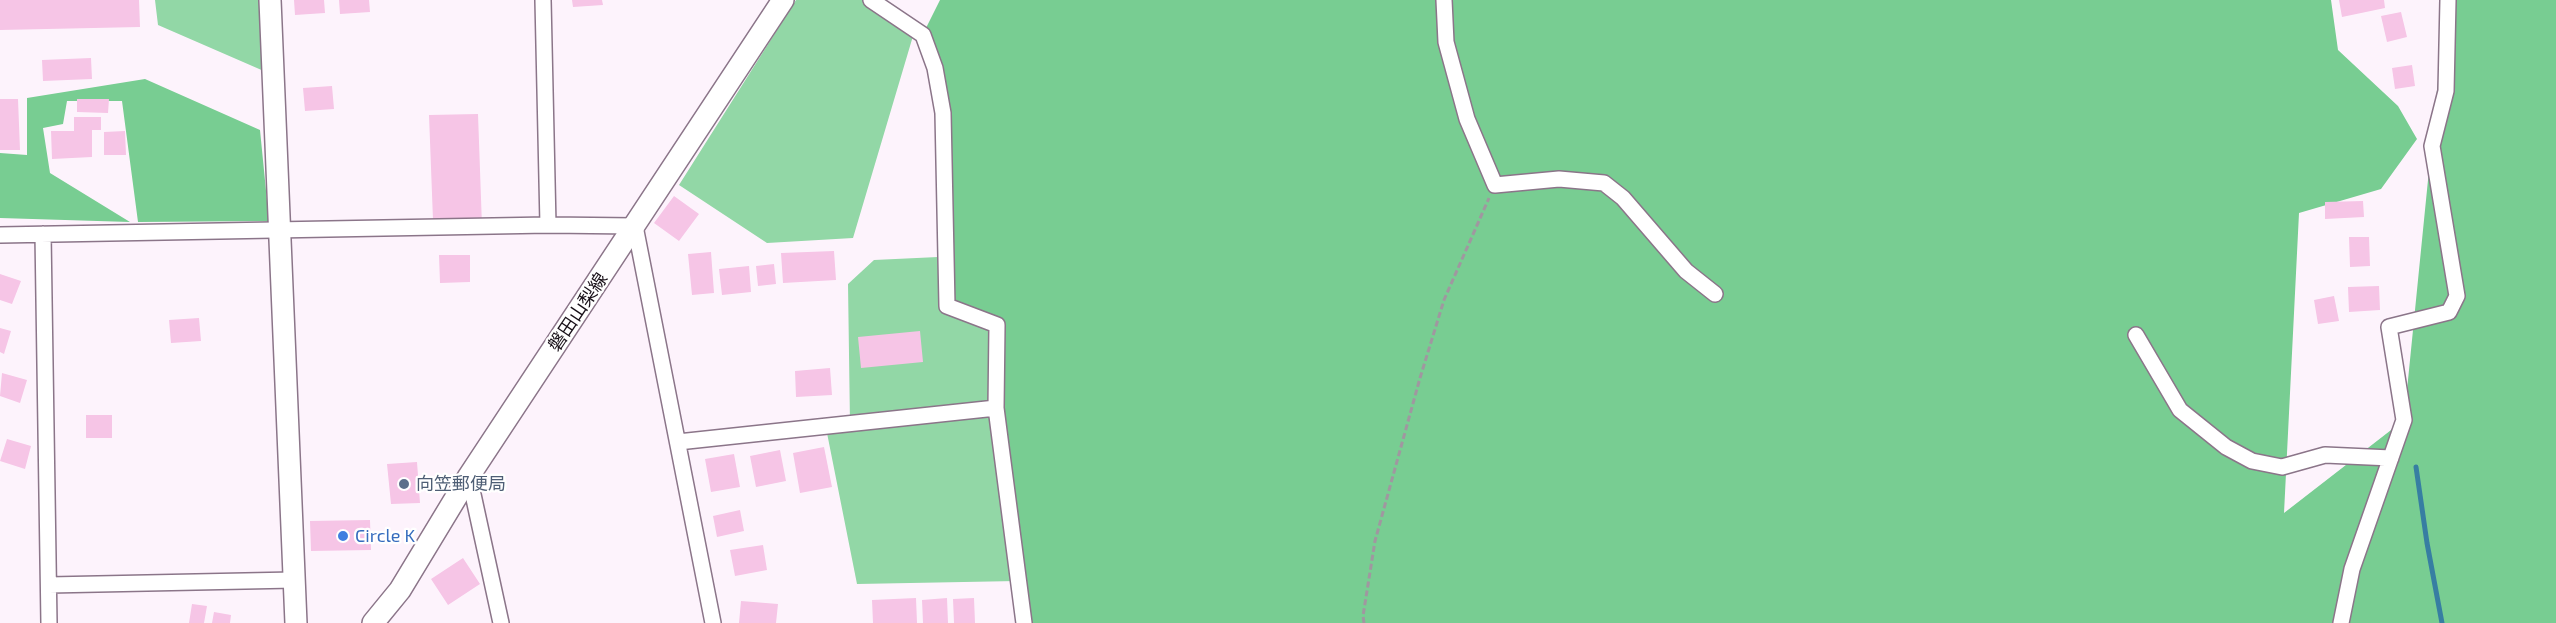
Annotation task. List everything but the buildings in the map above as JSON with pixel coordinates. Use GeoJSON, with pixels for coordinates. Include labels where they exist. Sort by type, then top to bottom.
{"type":"FeatureCollection","features":[{"type":"Feature","properties":{"kind":"main road"},"geometry":{"type":"LineString","coordinates":[[270,0],[296,623]]}},
{"type":"Feature","properties":{"kind":"main road","name":"磐田山梨線"},"geometry":{"type":"LineString","coordinates":[[373,623],[400,590],[469,476],[783,0]]}},
{"type":"Feature","properties":{"kind":"street"},"geometry":{"type":"LineString","coordinates":[[543,0],[548,225]]}},
{"type":"Feature","properties":{"kind":"street"},"geometry":{"type":"LineString","coordinates":[[871,0],[923,35],[935,68],[943,113],[947,306],[997,325],[996,408],[1024,623]]}},
{"type":"Feature","properties":{"kind":"street"},"geometry":{"type":"LineString","coordinates":[[1444,0],[1446,42],[1467,119],[1496,185],[1559,179],[1604,183],[1623,198],[1686,271],[1714,294]]}},
{"type":"Feature","properties":{"kind":"street"},"geometry":{"type":"LineString","coordinates":[[2341,623],[2352,569],[2404,420],[2389,327],[2449,312],[2457,296],[2432,146],[2446,91],[2448,0]]}},
{"type":"Feature","properties":{"kind":"street"},"geometry":{"type":"LineString","coordinates":[[0,235],[548,225],[635,226],[713,623]]}},
{"type":"Feature","properties":{"kind":"street"},"geometry":{"type":"LineString","coordinates":[[43,234],[50,623]]}},
{"type":"Feature","properties":{"kind":"street"},"geometry":{"type":"LineString","coordinates":[[2136,335],[2180,410],[2226,447],[2253,461],[2282,467],[2325,456],[2391,458]]}},
{"type":"Feature","properties":{"kind":"street"},"geometry":{"type":"LineString","coordinates":[[678,442],[996,408]]}},
{"type":"Feature","properties":{"kind":"street"},"geometry":{"type":"LineString","coordinates":[[469,476],[501,623]]}},
{"type":"Feature","properties":{"kind":"street"},"geometry":{"type":"LineString","coordinates":[[49,585],[294,580]]}},
{"type":"Feature","properties":{"kind":"path"},"geometry":{"type":"LineString","coordinates":[[1364,623],[1363,616],[1375,541],[1423,367],[1444,300],[1496,185]]}},
{"type":"Feature","properties":{"kind":"green space"},"geometry":{"type":"Polygon","coordinates":[[[155,0],[268,0],[273,75],[158,25],[155,0]]]}},
{"type":"Feature","properties":{"kind":"green space"},"geometry":{"type":"Polygon","coordinates":[[[796,0],[867,0],[913,36],[853,238],[767,243],[679,185],[796,0]]]}},
{"type":"Feature","properties":{"kind":"green space"},"geometry":{"type":"Polygon","coordinates":[[[940,0],[2331,0],[2338,50],[2398,106],[2417,139],[2381,189],[2299,213],[2284,513],[2404,420],[2446,0],[2556,0],[2556,623],[1024,623],[996,408],[997,325],[947,306],[945,146],[926,28],[940,0]]]}},
{"type":"Feature","properties":{"kind":"green space"},"geometry":{"type":"Polygon","coordinates":[[[145,79],[260,130],[269,221],[138,222],[122,101],[67,101],[63,124],[43,128],[50,173],[130,222],[0,218],[0,153],[27,155],[27,98],[145,79]]]}},
{"type":"Feature","properties":{"kind":"green space"},"geometry":{"type":"Polygon","coordinates":[[[938,257],[940,309],[997,332],[1017,581],[857,584],[827,433],[850,424],[848,284],[874,260],[938,257]]]}},
{"type":"Feature","properties":{"kind":"waterway"},"geometry":{"type":"LineString","coordinates":[[2416,467],[2442,623]]}},
{"type":"Feature","properties":{"kind":"place","name":"向笠郵便局"},"geometry":{"type":"Point","coordinates":[404,484]}},
{"type":"Feature","properties":{"kind":"place","name":"Circle K"},"geometry":{"type":"Point","coordinates":[343,536]}}]}
